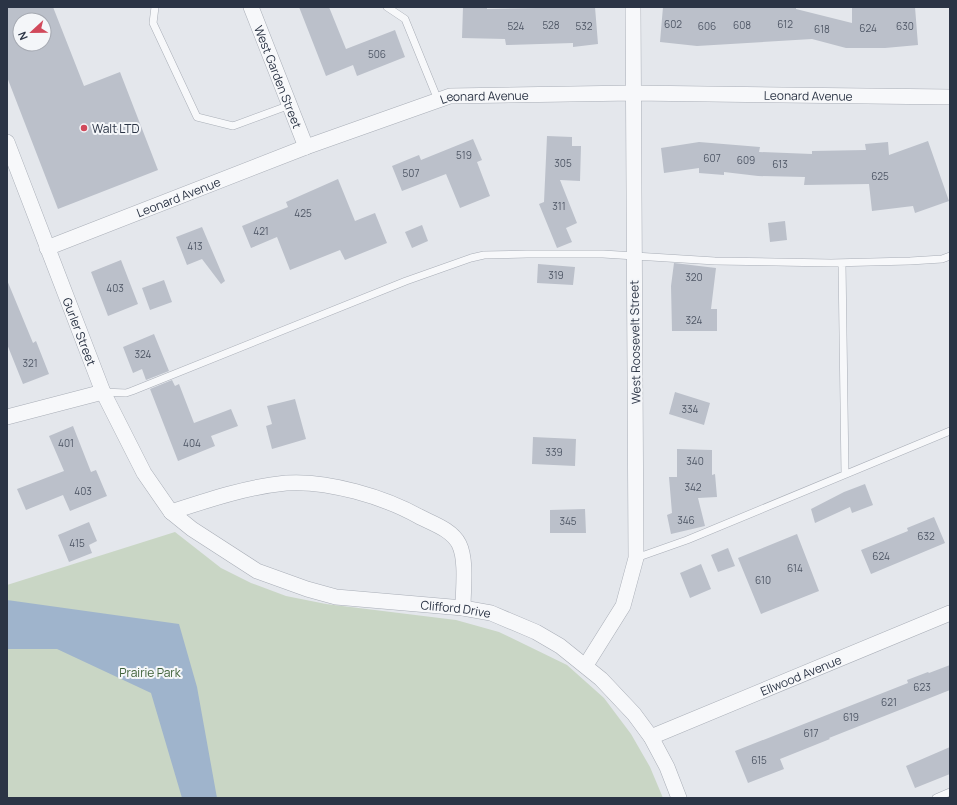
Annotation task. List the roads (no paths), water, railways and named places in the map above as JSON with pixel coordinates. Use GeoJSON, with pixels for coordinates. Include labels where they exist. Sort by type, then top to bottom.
{"type":"FeatureCollection","features":[{"type":"Feature","properties":{"kind":"street","name":"West Garden Street"},"geometry":{"type":"LineString","coordinates":[[251,7],[306,147]]}},
{"type":"Feature","properties":{"kind":"street","name":"West Roosevelt Street"},"geometry":{"type":"LineString","coordinates":[[586,665],[623,606],[636,558],[633,7]]}},
{"type":"Feature","properties":{"kind":"street","name":"Leonard Avenue"},"geometry":{"type":"LineString","coordinates":[[47,248],[306,147],[450,96],[633,93],[950,97]]}},
{"type":"Feature","properties":{"kind":"street","name":"Gurler Street"},"geometry":{"type":"LineString","coordinates":[[7,142],[103,392],[144,473],[171,512]]}},
{"type":"Feature","properties":{"kind":"street"},"geometry":{"type":"LineString","coordinates":[[7,417],[103,392]]}},
{"type":"Feature","properties":{"kind":"street"},"geometry":{"type":"LineString","coordinates":[[171,512],[222,496],[287,483],[324,485],[370,496],[414,513],[453,535],[460,545],[462,557],[463,608]]}},
{"type":"Feature","properties":{"kind":"street","name":"Clifford Drive"},"geometry":{"type":"LineString","coordinates":[[171,512],[192,530],[257,571],[307,590],[336,597],[463,608],[491,613],[524,626],[560,646],[586,665],[632,712],[651,737],[667,767],[679,798]]}},
{"type":"Feature","properties":{"kind":"street","name":"Ellwood Avenue"},"geometry":{"type":"LineString","coordinates":[[651,737],[950,613]]}},
{"type":"Feature","properties":{"kind":"lane"},"geometry":{"type":"LineString","coordinates":[[155,7],[153,23],[197,117],[233,126],[290,105]]}},
{"type":"Feature","properties":{"kind":"lane"},"geometry":{"type":"LineString","coordinates":[[387,7],[405,19],[438,100]]}},
{"type":"Feature","properties":{"kind":"lane"},"geometry":{"type":"LineString","coordinates":[[103,392],[126,393],[132,391],[406,281],[471,258],[527,254],[634,255],[715,261],[842,263],[942,259],[950,256]]}},
{"type":"Feature","properties":{"kind":"lane"},"geometry":{"type":"LineString","coordinates":[[842,263],[845,474]]}},
{"type":"Feature","properties":{"kind":"lane"},"geometry":{"type":"LineString","coordinates":[[636,558],[687,540],[950,432]]}},
{"type":"Feature","properties":{"kind":"lane"},"geometry":{"type":"LineString","coordinates":[[936,798],[950,792]]}},
{"type":"Feature","properties":{"kind":"water"},"geometry":{"type":"Polygon","coordinates":[[[7,600],[179,624],[197,687],[217,798],[182,798],[151,693],[57,649],[7,649],[7,600]]]}},
{"type":"Feature","properties":{"kind":"place","name":"Walt LTD"},"geometry":{"type":"Point","coordinates":[84,128]}},
{"type":"Feature","properties":{"kind":"park label","name":"Prairie Park"},"geometry":{"type":"Point","coordinates":[150,672]}}]}
